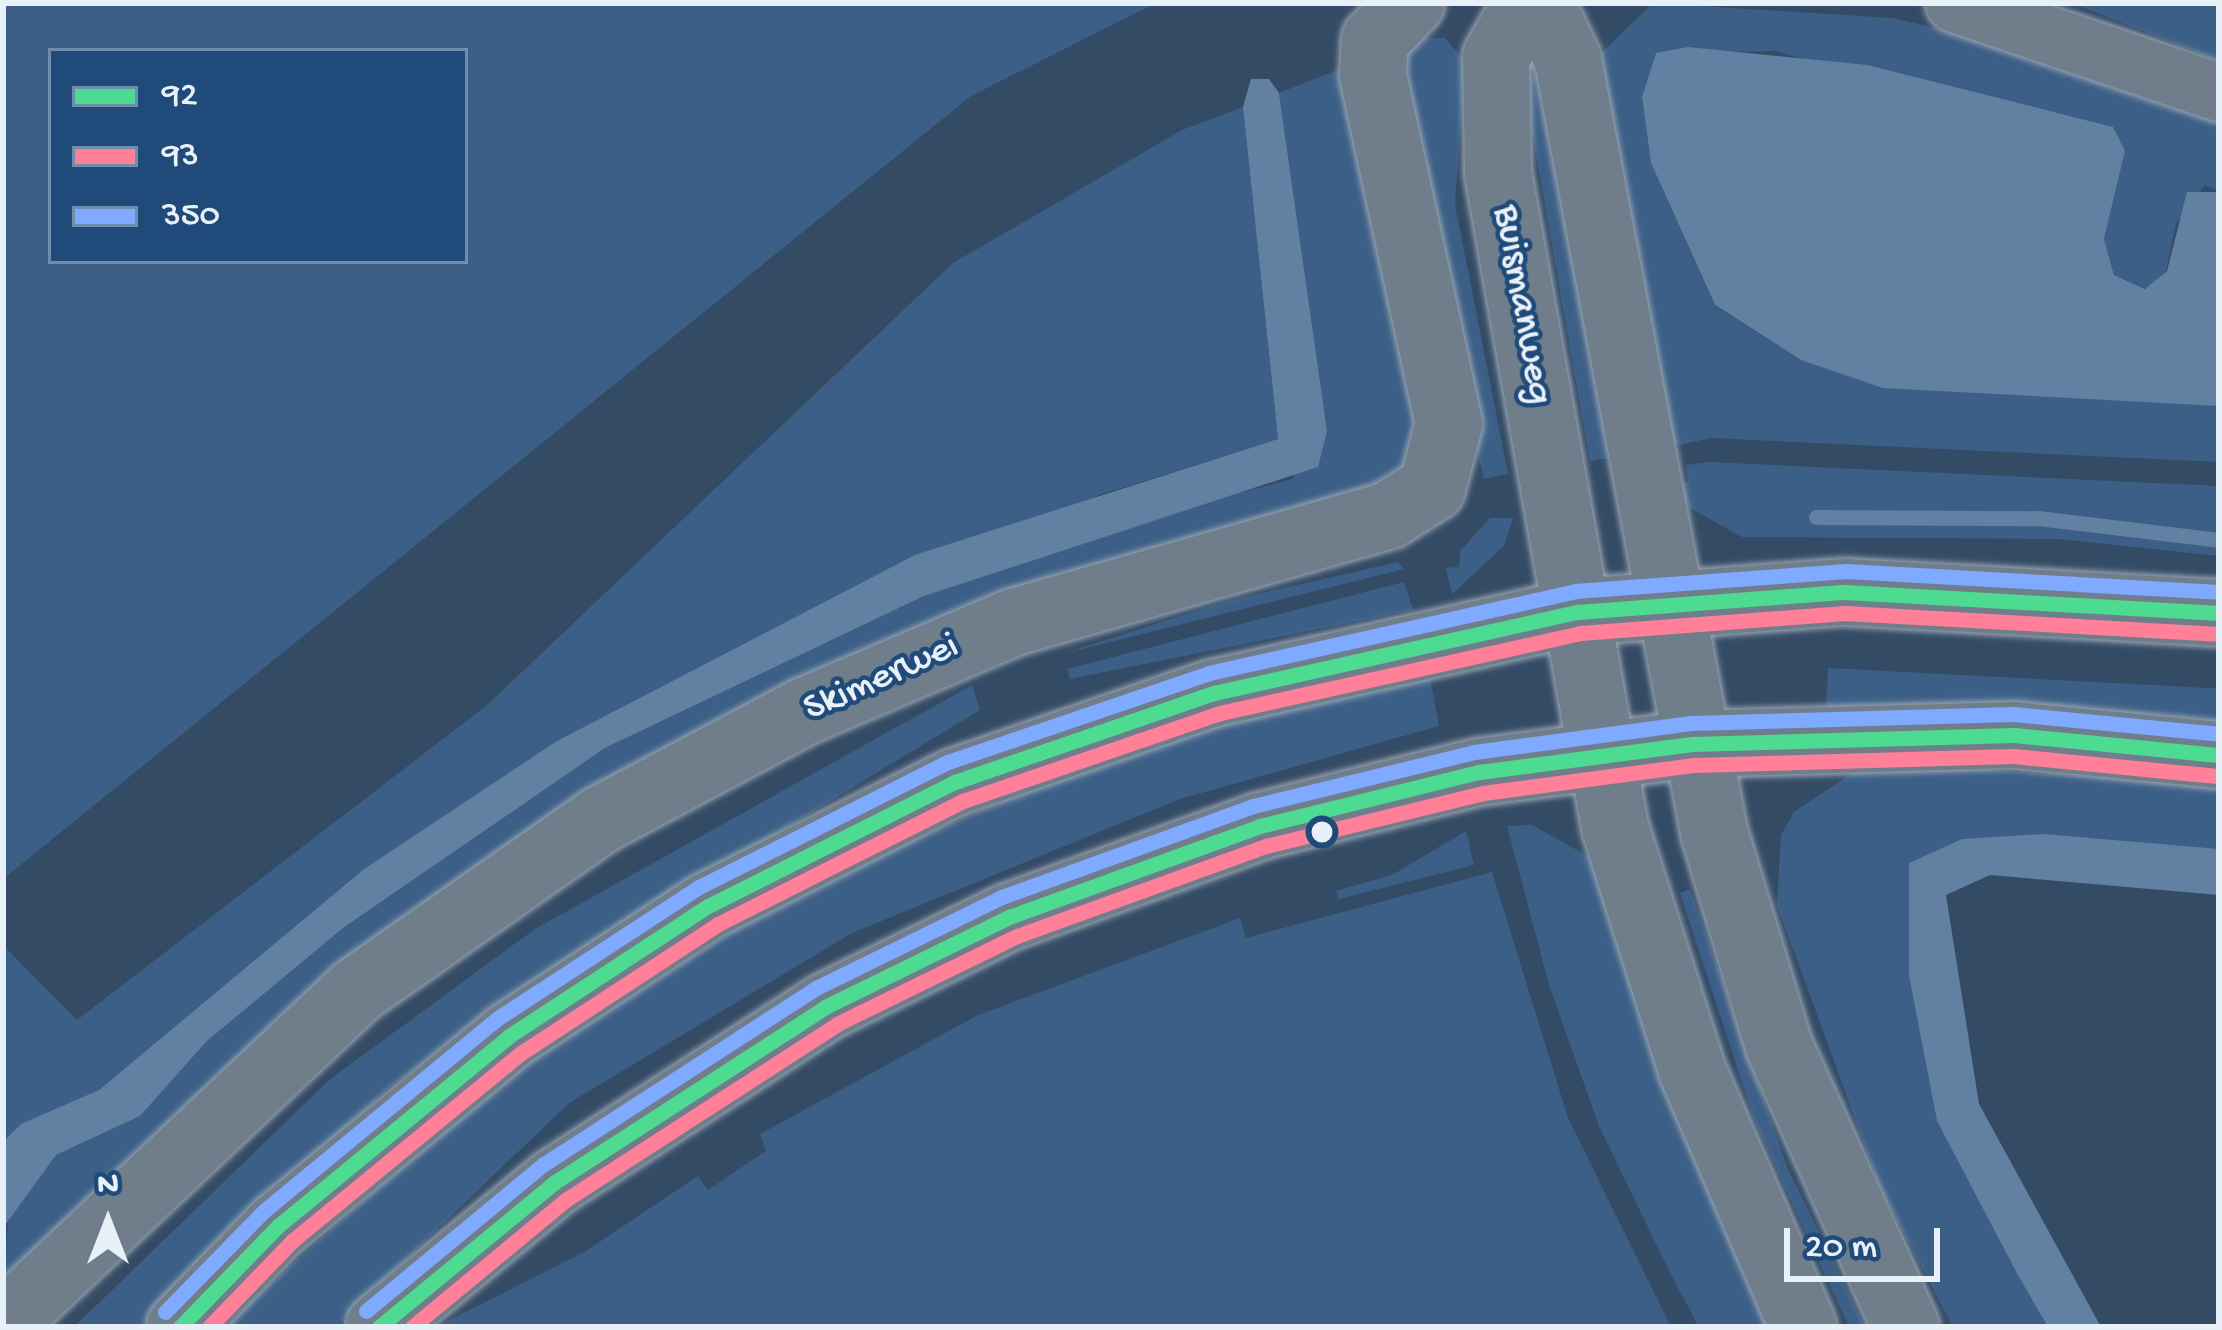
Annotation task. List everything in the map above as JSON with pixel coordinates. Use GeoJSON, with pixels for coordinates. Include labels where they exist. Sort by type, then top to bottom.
{"type":"FeatureCollection","features":[{"type":"Feature","properties":{"kind":"street","name":"Skimerwei"},"geometry":{"type":"LineString","coordinates":[[3,1324],[356,991],[600,820],[803,712],[1014,622],[1389,515],[1432,488],[1449,424],[1372,74],[1375,40],[1412,3]]}},
{"type":"Feature","properties":{"kind":"street","name":"Buismanweg"},"geometry":{"type":"LineString","coordinates":[[1527,3],[1496,57],[1494,131],[1601,755],[1692,1070],[1803,1327]]}},
{"type":"Feature","properties":{"kind":"street"},"geometry":{"type":"LineString","coordinates":[[1541,3],[1568,60],[1692,744],[1779,1046],[1906,1327]]}},
{"type":"Feature","properties":{"kind":"street"},"geometry":{"type":"LineString","coordinates":[[1954,3],[2219,92]]}},
{"type":"Feature","properties":{"kind":"street"},"geometry":{"type":"LineString","coordinates":[[180,1327],[405,1115],[707,907],[955,782],[1214,693],[1576,612],[1845,592],[2219,613]]}},
{"type":"Feature","properties":{"kind":"street"},"geometry":{"type":"LineString","coordinates":[[379,1327],[555,1182],[718,1069],[1010,917],[1260,826],[1601,755],[1692,744],[1991,734],[2219,755]]}},
{"type":"Feature","properties":{"kind":"shaded area"},"geometry":{"type":"Polygon","coordinates":[[[3,3],[1156,3],[971,96],[3,879],[3,3]]]}},
{"type":"Feature","properties":{"kind":"shaded area"},"geometry":{"type":"Polygon","coordinates":[[[1653,3],[1892,18],[1994,41],[2219,121],[2219,192],[2205,185],[2176,224],[2166,271],[2146,289],[2114,275],[2104,239],[2125,151],[1775,51],[1656,53],[1642,97],[1651,163],[1715,306],[1801,360],[2219,406],[2219,462],[1711,438],[1656,450],[1598,56],[1653,3]]]}},
{"type":"Feature","properties":{"kind":"shaded area"},"geometry":{"type":"Polygon","coordinates":[[[2067,3],[2219,3],[2219,61],[2085,8],[2067,3]]]}},
{"type":"Feature","properties":{"kind":"shaded area"},"geometry":{"type":"Polygon","coordinates":[[[1417,38],[1445,38],[1465,61],[1455,204],[1508,474],[1484,479],[1398,48],[1417,38]]]}},
{"type":"Feature","properties":{"kind":"shaded area"},"geometry":{"type":"Polygon","coordinates":[[[1688,47],[1867,65],[2113,127],[2125,151],[2104,239],[2114,275],[2145,289],[2167,271],[2187,192],[2219,192],[2219,406],[1883,388],[1801,360],[1715,305],[1651,163],[1642,97],[1656,53],[1688,47]]]}},
{"type":"Feature","properties":{"kind":"shaded area"},"geometry":{"type":"Polygon","coordinates":[[[1340,69],[1417,411],[1401,479],[414,914],[225,1069],[3,1283],[9,1211],[56,1155],[140,1116],[207,1041],[343,928],[605,748],[924,596],[1106,528],[1292,479],[1327,431],[1279,93],[1340,69]]]}},
{"type":"Feature","properties":{"kind":"shaded area"},"geometry":{"type":"Polygon","coordinates":[[[1535,73],[1547,77],[1624,456],[1590,461],[1523,80],[1535,73]]]}},
{"type":"Feature","properties":{"kind":"shaded area"},"geometry":{"type":"Polygon","coordinates":[[[1251,79],[1269,79],[1279,93],[1327,431],[1318,467],[924,596],[605,748],[343,928],[207,1041],[140,1116],[56,1155],[3,1228],[3,1142],[21,1124],[99,1090],[364,869],[557,741],[915,555],[1278,439],[1243,107],[1251,79]]]}},
{"type":"Feature","properties":{"kind":"shaded area"},"geometry":{"type":"Polygon","coordinates":[[[1243,107],[1278,439],[1099,495],[364,869],[99,1090],[3,1142],[3,945],[77,1020],[486,706],[953,263],[1182,130],[1243,107]]]}},
{"type":"Feature","properties":{"kind":"shaded area"},"geometry":{"type":"Polygon","coordinates":[[[1710,462],[2219,486],[2219,556],[2059,539],[1742,537],[1690,508],[1672,484],[1688,482],[1686,465],[1710,462]]]}},
{"type":"Feature","properties":{"kind":"shaded area"},"geometry":{"type":"Polygon","coordinates":[[[1490,518],[1513,518],[1504,546],[1452,594],[1446,568],[1459,567],[1460,551],[1490,518]]]}},
{"type":"Feature","properties":{"kind":"shaded area"},"geometry":{"type":"Polygon","coordinates":[[[1398,562],[1404,569],[1062,654],[1228,601],[1398,562]]]}},
{"type":"Feature","properties":{"kind":"shaded area"},"geometry":{"type":"Polygon","coordinates":[[[1404,582],[1413,610],[1070,679],[1067,669],[1404,582]]]}},
{"type":"Feature","properties":{"kind":"shaded area"},"geometry":{"type":"Polygon","coordinates":[[[1428,666],[1439,726],[1180,799],[852,933],[569,1103],[335,1327],[222,1327],[510,1071],[803,888],[1116,752],[1428,666]]]}},
{"type":"Feature","properties":{"kind":"shaded area"},"geometry":{"type":"Polygon","coordinates":[[[1828,668],[2218,688],[2216,729],[1826,709],[1828,668]]]}},
{"type":"Feature","properties":{"kind":"shaded area"},"geometry":{"type":"Polygon","coordinates":[[[972,685],[980,710],[514,993],[386,1090],[140,1327],[74,1327],[329,1080],[535,929],[972,685]]]}},
{"type":"Feature","properties":{"kind":"shaded area"},"geometry":{"type":"Polygon","coordinates":[[[1867,763],[2219,784],[2219,849],[1962,839],[1909,976],[1937,1121],[2048,1327],[1953,1327],[1880,1187],[1777,905],[1781,835],[1794,812],[1867,763]]]}},
{"type":"Feature","properties":{"kind":"shaded area"},"geometry":{"type":"Polygon","coordinates":[[[1532,825],[1604,865],[1787,1327],[1699,1327],[1670,1273],[1599,1126],[1549,985],[1507,826],[1532,825]]]}},
{"type":"Feature","properties":{"kind":"shaded area"},"geometry":{"type":"Polygon","coordinates":[[[1466,831],[1474,865],[1338,899],[1336,891],[1392,875],[1466,831]]]}},
{"type":"Feature","properties":{"kind":"shaded area"},"geometry":{"type":"Polygon","coordinates":[[[2043,834],[2219,849],[2219,895],[1990,875],[1946,895],[1979,1104],[2101,1327],[2048,1327],[2019,1277],[1937,1121],[1909,976],[1909,863],[1962,839],[2043,834]]]}},
{"type":"Feature","properties":{"kind":"shaded area"},"geometry":{"type":"Polygon","coordinates":[[[1492,872],[1568,1118],[1671,1327],[436,1327],[586,1251],[698,1176],[708,1190],[766,1151],[760,1134],[978,1015],[1240,918],[1246,938],[1492,872]]]}},
{"type":"Feature","properties":{"kind":"shaded area"},"geometry":{"type":"Polygon","coordinates":[[[1690,889],[1788,1169],[1865,1327],[1849,1327],[1754,1119],[1680,893],[1690,889]]]}},
{"type":"Feature","properties":{"kind":"waterway"},"geometry":{"type":"LineString","coordinates":[[1816,517],[2038,518],[2219,540]]}},
{"type":"Feature","properties":{"kind":"transit line","name":"350"},"geometry":{"type":"LineString","coordinates":[[165,1312],[265,1210],[498,1018],[699,887],[948,762],[1209,673],[1575,591],[1846,571],[2219,592]]}},
{"type":"Feature","properties":{"kind":"transit line","name":"92"},"geometry":{"type":"LineString","coordinates":[[180,1327],[278,1226],[509,1036],[708,906],[955,782],[1214,693],[1577,612],[1845,592],[2219,613]]}},
{"type":"Feature","properties":{"kind":"transit line","name":"93"},"geometry":{"type":"LineString","coordinates":[[209,1327],[292,1241],[521,1053],[718,924],[963,801],[1220,713],[1580,633],[1845,613],[2218,634]]}},
{"type":"Feature","properties":{"kind":"transit line","name":"350"},"geometry":{"type":"LineString","coordinates":[[366,1311],[544,1164],[816,988],[1002,897],[1253,806],[1474,752],[1691,723],[2013,714],[2219,734]]}},
{"type":"Feature","properties":{"kind":"transit line","name":"92"},"geometry":{"type":"LineString","coordinates":[[379,1327],[555,1182],[827,1006],[1009,917],[1260,826],[1479,772],[1692,744],[2014,735],[2219,755]]}},
{"type":"Feature","properties":{"kind":"transit line","name":"93"},"geometry":{"type":"LineString","coordinates":[[412,1327],[567,1199],[837,1024],[1017,936],[1266,846],[1483,793],[1694,765],[2013,756],[2217,776]]}}]}
